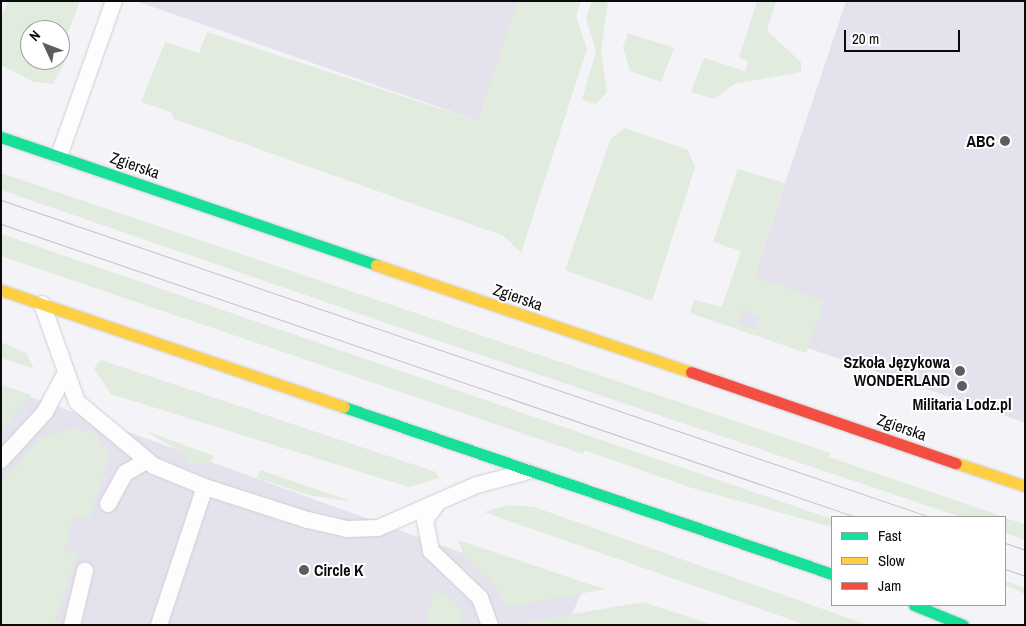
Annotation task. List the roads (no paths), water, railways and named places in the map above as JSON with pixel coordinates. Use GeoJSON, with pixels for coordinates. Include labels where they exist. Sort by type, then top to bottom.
{"type":"FeatureCollection","features":[{"type":"Feature","properties":{"kind":"main road","name":"Zgierska"},"geometry":{"type":"LineString","coordinates":[[1,137],[1025,486]]}},
{"type":"Feature","properties":{"kind":"main road"},"geometry":{"type":"LineString","coordinates":[[1,290],[540,472],[831,574]]}},
{"type":"Feature","properties":{"kind":"main road"},"geometry":{"type":"LineString","coordinates":[[916,606],[963,625]]}},
{"type":"Feature","properties":{"kind":"lane"},"geometry":{"type":"LineString","coordinates":[[59,156],[114,1]]}},
{"type":"Feature","properties":{"kind":"lane"},"geometry":{"type":"LineString","coordinates":[[42,304],[65,374],[77,402],[148,461],[205,487],[347,529],[378,528],[485,482],[518,472],[540,472]]}},
{"type":"Feature","properties":{"kind":"lane"},"geometry":{"type":"LineString","coordinates":[[1,460],[57,395],[65,374]]}},
{"type":"Feature","properties":{"kind":"lane"},"geometry":{"type":"LineString","coordinates":[[108,504],[125,473],[148,461]]}},
{"type":"Feature","properties":{"kind":"lane"},"geometry":{"type":"LineString","coordinates":[[159,625],[205,487]]}},
{"type":"Feature","properties":{"kind":"lane"},"geometry":{"type":"LineString","coordinates":[[437,504],[425,520],[431,551],[480,598],[490,625]]}},
{"type":"Feature","properties":{"kind":"lane"},"geometry":{"type":"LineString","coordinates":[[72,625],[85,571]]}},
{"type":"Feature","properties":{"kind":"tram line"},"geometry":{"type":"LineString","coordinates":[[1,200],[927,516]]}},
{"type":"Feature","properties":{"kind":"tram line"},"geometry":{"type":"LineString","coordinates":[[1,224],[853,516]]}},
{"type":"Feature","properties":{"kind":"tram line"},"geometry":{"type":"LineString","coordinates":[[1006,543],[1025,550]]}},
{"type":"Feature","properties":{"kind":"tram line"},"geometry":{"type":"LineString","coordinates":[[1006,569],[1025,576]]}},
{"type":"Feature","properties":{"kind":"place","name":"ABC"},"geometry":{"type":"Point","coordinates":[1005,141]}},
{"type":"Feature","properties":{"kind":"place","name":"Szkoła Językowa WONDERLAND"},"geometry":{"type":"Point","coordinates":[960,371]}},
{"type":"Feature","properties":{"kind":"place","name":"Militaria Lodz.pl"},"geometry":{"type":"Point","coordinates":[962,386]}},
{"type":"Feature","properties":{"kind":"place","name":"Circle K"},"geometry":{"type":"Point","coordinates":[304,570]}}]}
